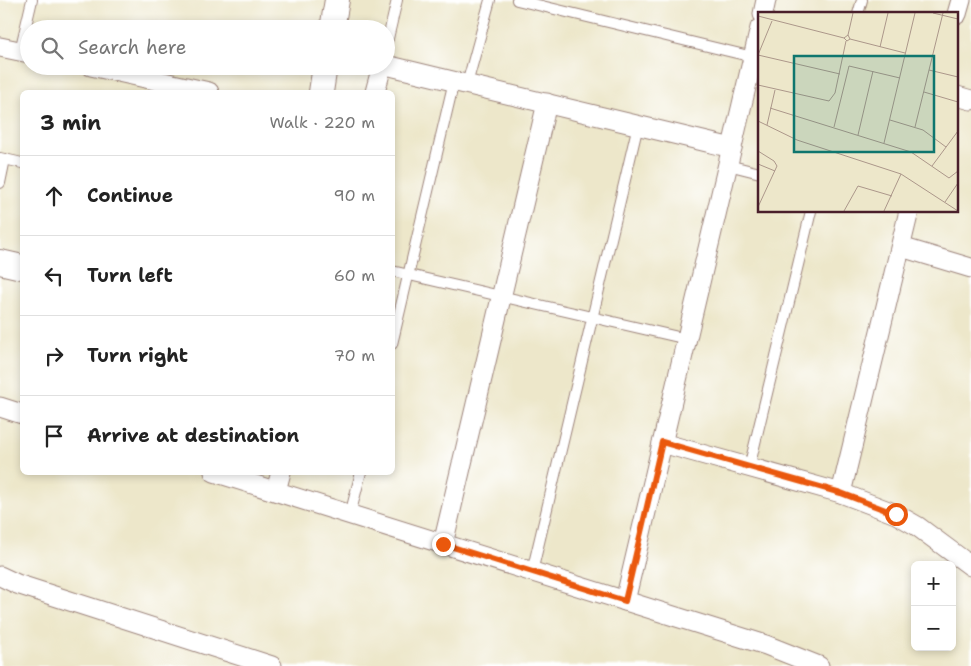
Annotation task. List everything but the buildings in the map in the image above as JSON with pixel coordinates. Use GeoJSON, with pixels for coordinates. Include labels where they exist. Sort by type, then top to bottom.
{"type":"FeatureCollection","features":[{"type":"Feature","properties":{"kind":"street"},"geometry":{"type":"LineString","coordinates":[[334,20],[337,0]]}},
{"type":"Feature","properties":{"kind":"street"},"geometry":{"type":"LineString","coordinates":[[625,601],[758,37]]}},
{"type":"Feature","properties":{"kind":"street"},"geometry":{"type":"LineString","coordinates":[[0,46],[20,51]]}},
{"type":"Feature","properties":{"kind":"street"},"geometry":{"type":"LineString","coordinates":[[395,67],[638,125],[730,156]]}},
{"type":"Feature","properties":{"kind":"street"},"geometry":{"type":"LineString","coordinates":[[130,75],[195,90]]}},
{"type":"Feature","properties":{"kind":"street"},"geometry":{"type":"LineString","coordinates":[[321,90],[324,75]]}},
{"type":"Feature","properties":{"kind":"street"},"geometry":{"type":"LineString","coordinates":[[376,90],[380,75]]}},
{"type":"Feature","properties":{"kind":"street"},"geometry":{"type":"LineString","coordinates":[[958,96],[971,100]]}},
{"type":"Feature","properties":{"kind":"street"},"geometry":{"type":"LineString","coordinates":[[443,544],[547,103]]}},
{"type":"Feature","properties":{"kind":"street"},"geometry":{"type":"LineString","coordinates":[[841,493],[909,212]]}},
{"type":"Feature","properties":{"kind":"street"},"geometry":{"type":"LineString","coordinates":[[901,247],[971,268]]}},
{"type":"Feature","properties":{"kind":"street"},"geometry":{"type":"LineString","coordinates":[[0,262],[20,267]]}},
{"type":"Feature","properties":{"kind":"street"},"geometry":{"type":"LineString","coordinates":[[0,407],[20,413]]}},
{"type":"Feature","properties":{"kind":"street"},"geometry":{"type":"LineString","coordinates":[[662,442],[841,493],[903,518],[971,566]]}},
{"type":"Feature","properties":{"kind":"street"},"geometry":{"type":"LineString","coordinates":[[224,475],[766,645],[819,666]]}},
{"type":"Feature","properties":{"kind":"street"},"geometry":{"type":"LineString","coordinates":[[276,491],[280,475]]}},
{"type":"Feature","properties":{"kind":"street"},"geometry":{"type":"LineString","coordinates":[[0,576],[17,584],[272,666]]}},
{"type":"Feature","properties":{"kind":"lane"},"geometry":{"type":"LineString","coordinates":[[29,20],[32,0]]}},
{"type":"Feature","properties":{"kind":"lane"},"geometry":{"type":"LineString","coordinates":[[392,20],[397,0]]}},
{"type":"Feature","properties":{"kind":"lane"},"geometry":{"type":"LineString","coordinates":[[395,332],[460,82],[490,0]]}},
{"type":"Feature","properties":{"kind":"lane"},"geometry":{"type":"LineString","coordinates":[[517,0],[753,58]]}},
{"type":"Feature","properties":{"kind":"lane"},"geometry":{"type":"LineString","coordinates":[[532,572],[638,125]]}},
{"type":"Feature","properties":{"kind":"lane"},"geometry":{"type":"LineString","coordinates":[[730,156],[758,172]]}},
{"type":"Feature","properties":{"kind":"lane"},"geometry":{"type":"LineString","coordinates":[[0,183],[3,158],[20,162]]}},
{"type":"Feature","properties":{"kind":"lane"},"geometry":{"type":"LineString","coordinates":[[749,468],[811,212]]}},
{"type":"Feature","properties":{"kind":"lane"},"geometry":{"type":"LineString","coordinates":[[395,272],[686,339]]}},
{"type":"Feature","properties":{"kind":"lane"},"geometry":{"type":"LineString","coordinates":[[350,515],[360,475]]}},
{"type":"Feature","properties":{"kind":"route"},"geometry":{"type":"LineString","coordinates":[[443,544],[625,601],[662,442],[841,493],[896,514]]}}]}
